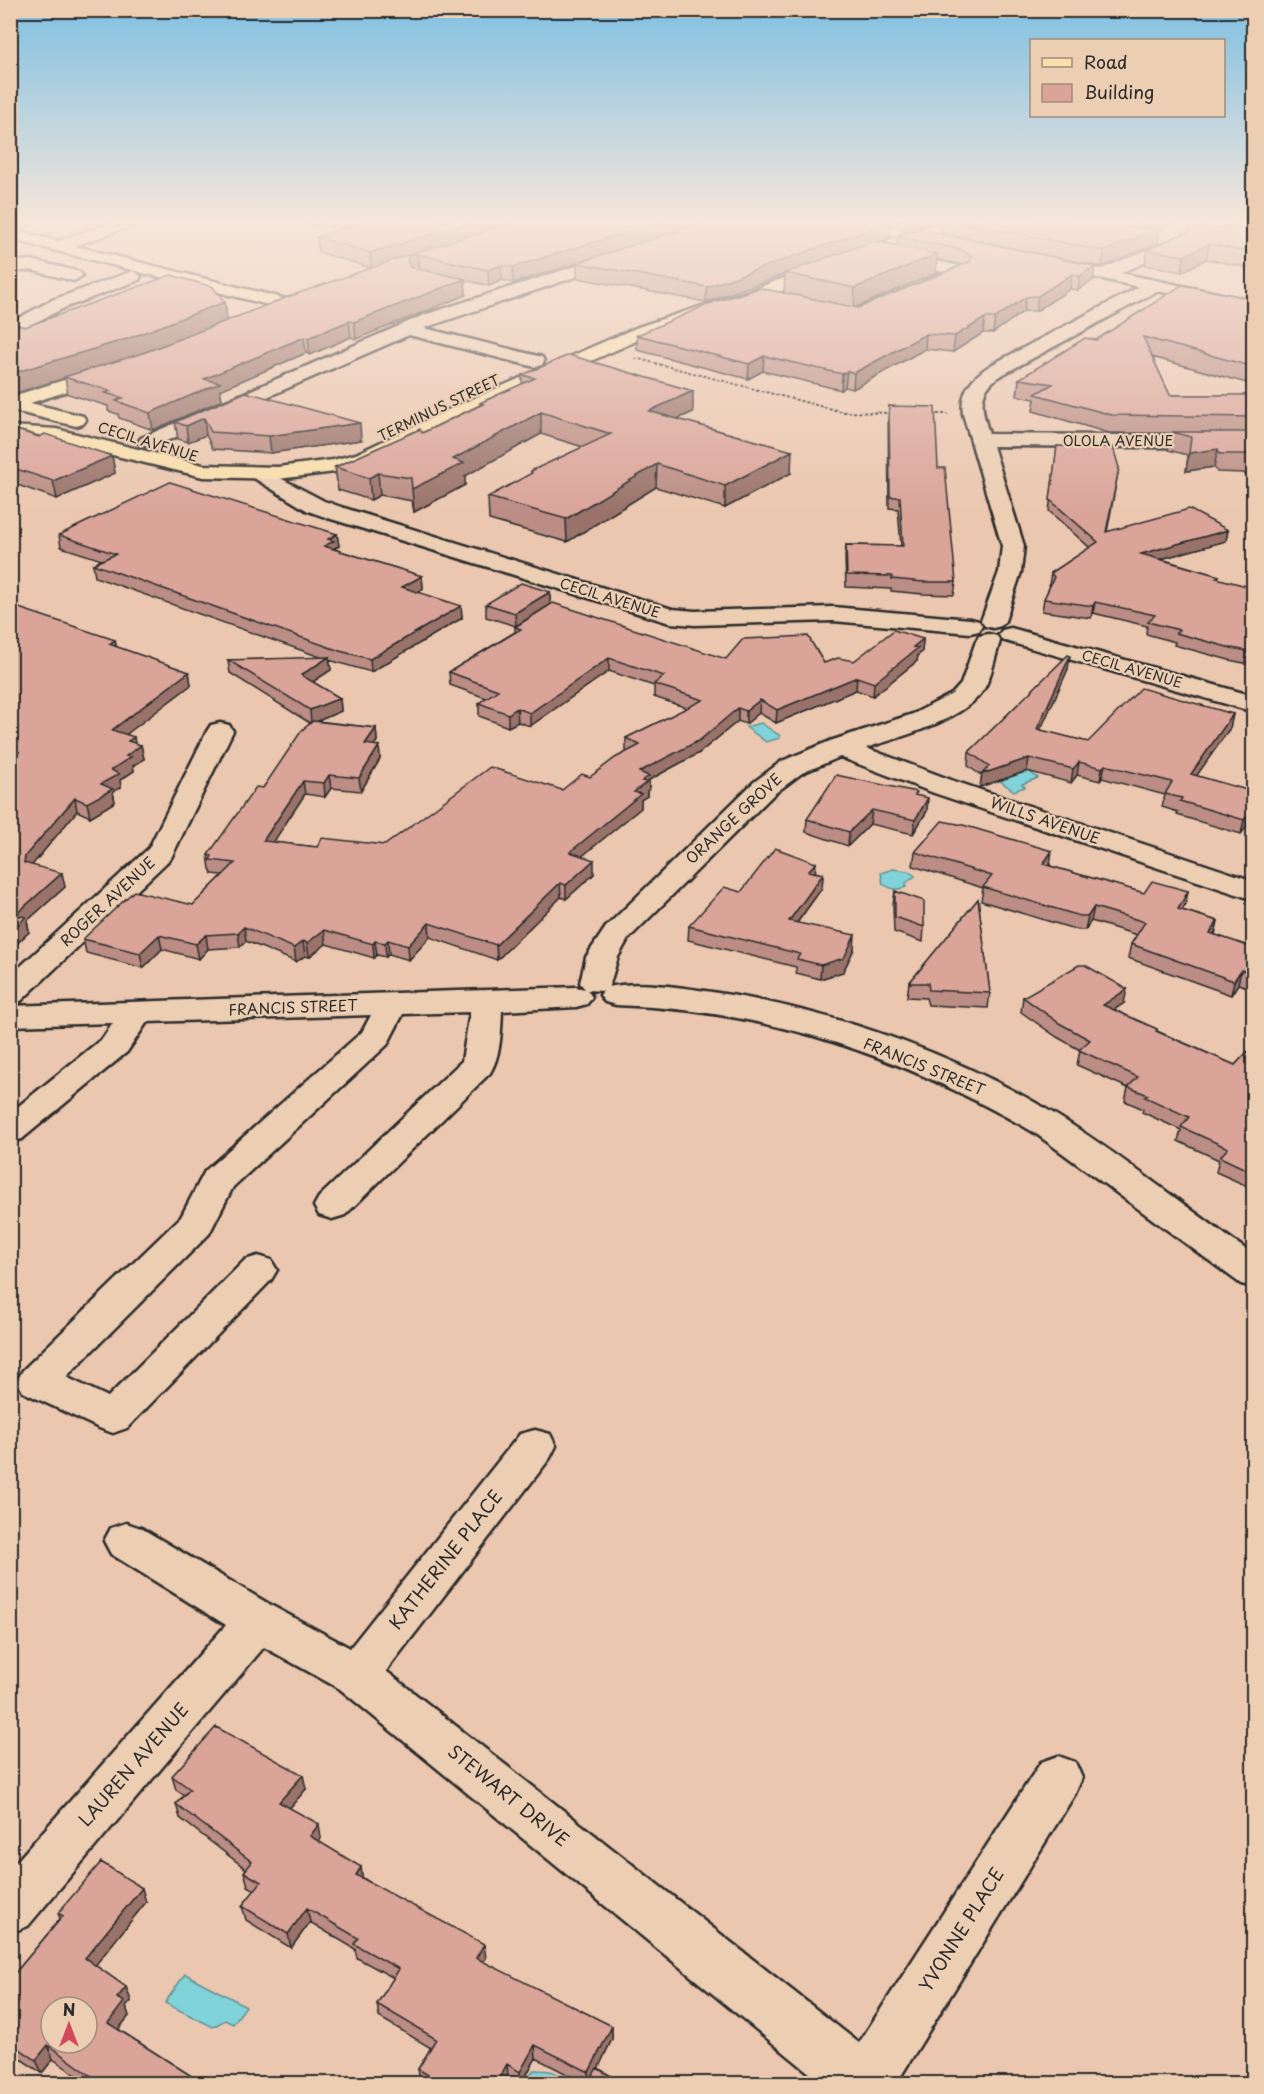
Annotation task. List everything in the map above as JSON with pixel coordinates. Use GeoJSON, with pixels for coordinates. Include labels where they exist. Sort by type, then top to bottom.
{"type":"FeatureCollection","features":[{"type":"Feature","properties":{"kind":"main road","name":"TERMINUS STREET"},"geometry":{"type":"LineString","coordinates":[[289,467],[354,449],[535,361],[605,331],[645,318]]}},
{"type":"Feature","properties":{"kind":"main road","name":"TERMINUS STREET"},"geometry":{"type":"LineString","coordinates":[[289,467],[319,469],[363,458],[559,368],[644,332],[687,318]]}},
{"type":"Feature","properties":{"kind":"main road"},"geometry":{"type":"LineString","coordinates":[[535,361],[559,368]]}},
{"type":"Feature","properties":{"kind":"main road"},"geometry":{"type":"LineString","coordinates":[[129,368],[99,384],[16,414],[129,368]]}},
{"type":"Feature","properties":{"kind":"main road","name":"CECIL AVENUE"},"geometry":{"type":"LineString","coordinates":[[16,414],[56,435],[197,458],[289,467]]}},
{"type":"Feature","properties":{"kind":"main road","name":"CECIL AVENUE"},"geometry":{"type":"LineString","coordinates":[[16,414],[146,450],[203,471],[261,474],[289,467]]}},
{"type":"Feature","properties":{"kind":"street"},"geometry":{"type":"LineString","coordinates":[[10,330],[19,318]]}},
{"type":"Feature","properties":{"kind":"street"},"geometry":{"type":"LineString","coordinates":[[146,450],[407,329],[437,318]]}},
{"type":"Feature","properties":{"kind":"street"},"geometry":{"type":"LineString","coordinates":[[1094,318],[984,377],[972,395],[989,413],[1045,432],[1096,440]]}},
{"type":"Feature","properties":{"kind":"street"},"geometry":{"type":"LineString","coordinates":[[407,329],[535,361]]}},
{"type":"Feature","properties":{"kind":"street","name":"ORANGE GROVE"},"geometry":{"type":"LineString","coordinates":[[596,992],[597,965],[604,950],[639,909],[777,777],[839,747],[938,713],[960,702],[972,688],[1010,572],[1012,546],[982,440],[989,413]]}},
{"type":"Feature","properties":{"kind":"street","name":"OLOLA AVENUE"},"geometry":{"type":"LineString","coordinates":[[982,440],[1254,441]]}},
{"type":"Feature","properties":{"kind":"street"},"geometry":{"type":"LineString","coordinates":[[301,495],[306,480],[319,469]]}},
{"type":"Feature","properties":{"kind":"street","name":"CECIL AVENUE"},"geometry":{"type":"LineString","coordinates":[[261,474],[301,495],[316,506],[336,513],[670,616],[695,618],[833,614],[990,631],[1254,704]]}},
{"type":"Feature","properties":{"kind":"street","name":"ROGER AVENUE"},"geometry":{"type":"LineString","coordinates":[[10,994],[161,852],[220,731]]}},
{"type":"Feature","properties":{"kind":"street","name":"WILLS AVENUE"},"geometry":{"type":"LineString","coordinates":[[839,747],[944,787],[1254,891]]}},
{"type":"Feature","properties":{"kind":"street","name":"FRANCIS STREET"},"geometry":{"type":"LineString","coordinates":[[10,1016],[486,1002],[596,992],[664,996],[753,1010],[862,1041],[973,1085],[1047,1124],[1254,1274]]}},
{"type":"Feature","properties":{"kind":"street"},"geometry":{"type":"LineString","coordinates":[[332,1206],[478,1065],[485,1031],[486,1002]]}},
{"type":"Feature","properties":{"kind":"street"},"geometry":{"type":"LineString","coordinates":[[258,1270],[113,1417],[37,1381],[196,1225],[218,1180],[375,1038],[392,1005]]}},
{"type":"Feature","properties":{"kind":"street"},"geometry":{"type":"LineString","coordinates":[[10,1131],[115,1045],[137,1012]]}},
{"type":"Feature","properties":{"kind":"street","name":"KATHERINE PLACE"},"geometry":{"type":"LineString","coordinates":[[356,1675],[535,1446]]}},
{"type":"Feature","properties":{"kind":"street","name":"STEWART DRIVE"},"geometry":{"type":"LineString","coordinates":[[126,1540],[258,1621],[356,1675],[866,2083]]}},
{"type":"Feature","properties":{"kind":"street","name":"LAUREN AVENUE"},"geometry":{"type":"LineString","coordinates":[[10,1908],[258,1621]]}},
{"type":"Feature","properties":{"kind":"street","name":"YVONNE PLACE"},"geometry":{"type":"LineString","coordinates":[[866,2083],[1058,1778]]}},
{"type":"Feature","properties":{"kind":"path"},"geometry":{"type":"LineString","coordinates":[[626,356],[843,412],[902,414]]}},
{"type":"Feature","properties":{"kind":"path"},"geometry":{"type":"LineString","coordinates":[[925,414],[949,414]]}},
{"type":"Feature","properties":{"kind":"water"},"geometry":{"type":"Polygon","coordinates":[[[761,723],[780,738],[766,742],[746,727],[761,723]]]}},
{"type":"Feature","properties":{"kind":"water"},"geometry":{"type":"Polygon","coordinates":[[[1028,771],[1038,778],[1022,784],[1025,787],[1014,791],[1000,781],[1028,771]]]}},
{"type":"Feature","properties":{"kind":"water"},"geometry":{"type":"Polygon","coordinates":[[[893,869],[908,871],[915,876],[906,883],[906,887],[892,888],[883,884],[881,873],[893,869]]]}},
{"type":"Feature","properties":{"kind":"water"},"geometry":{"type":"Polygon","coordinates":[[[185,1974],[246,2006],[233,2024],[225,2020],[213,2027],[165,2003],[185,1974]]]}},
{"type":"Feature","properties":{"kind":"water"},"geometry":{"type":"Polygon","coordinates":[[[534,2070],[553,2072],[560,2075],[566,2083],[526,2083],[527,2077],[534,2070]]]}},
{"type":"Feature","properties":{"kind":"building"},"geometry":{"type":"Polygon","coordinates":[[[51,318],[183,318],[127,339],[10,374],[10,323],[25,327],[51,318]]]}},
{"type":"Feature","properties":{"kind":"building"},"geometry":{"type":"Polygon","coordinates":[[[234,318],[365,318],[354,322],[349,321],[308,338],[304,337],[204,379],[220,383],[150,413],[116,401],[123,398],[105,393],[111,391],[64,377],[143,353],[234,318]]]}},
{"type":"Feature","properties":{"kind":"building"},"geometry":{"type":"Polygon","coordinates":[[[677,318],[995,318],[985,318],[955,336],[926,334],[854,373],[847,371],[842,374],[764,356],[749,364],[637,335],[677,318]]]}},
{"type":"Feature","properties":{"kind":"building"},"geometry":{"type":"Polygon","coordinates":[[[1131,318],[1254,318],[1254,367],[1143,337],[1170,395],[1254,395],[1254,417],[1112,415],[1035,394],[1053,384],[1019,379],[1085,338],[1096,340],[1131,318]]]}},
{"type":"Feature","properties":{"kind":"building"},"geometry":{"type":"Polygon","coordinates":[[[569,355],[693,391],[649,411],[792,451],[725,486],[657,464],[566,519],[488,497],[532,473],[531,471],[611,434],[541,412],[453,459],[464,463],[412,489],[411,478],[378,473],[369,478],[335,467],[420,429],[422,433],[483,404],[480,403],[535,378],[522,375],[569,355]]]}},
{"type":"Feature","properties":{"kind":"building"},"geometry":{"type":"Polygon","coordinates":[[[246,392],[360,423],[269,436],[211,432],[204,418],[186,426],[175,422],[246,392]]]}},
{"type":"Feature","properties":{"kind":"building"},"geometry":{"type":"Polygon","coordinates":[[[889,406],[935,407],[938,468],[945,468],[956,582],[924,582],[892,579],[892,576],[847,575],[846,545],[903,546],[900,497],[890,497],[889,406]]]}},
{"type":"Feature","properties":{"kind":"building"},"geometry":{"type":"Polygon","coordinates":[[[10,428],[39,437],[45,434],[112,456],[53,481],[10,467],[10,428]]]}},
{"type":"Feature","properties":{"kind":"building"},"geometry":{"type":"Polygon","coordinates":[[[1172,432],[1254,432],[1254,458],[1250,458],[1248,454],[1220,454],[1218,449],[1189,453],[1191,437],[1172,432]]]}},
{"type":"Feature","properties":{"kind":"building"},"geometry":{"type":"Polygon","coordinates":[[[1057,446],[1113,447],[1119,468],[1106,532],[1189,509],[1228,530],[1141,554],[1254,588],[1254,652],[1176,633],[1179,630],[1148,622],[1155,615],[1095,602],[1093,606],[1044,599],[1054,577],[1051,573],[1098,542],[1050,500],[1057,446]]]}},
{"type":"Feature","properties":{"kind":"building"},"geometry":{"type":"Polygon","coordinates":[[[170,482],[337,534],[328,539],[334,541],[324,546],[422,576],[402,587],[461,606],[370,659],[340,651],[93,564],[116,554],[59,535],[170,482]]]}},
{"type":"Feature","properties":{"kind":"building"},"geometry":{"type":"Polygon","coordinates":[[[521,583],[550,592],[515,613],[486,604],[521,583]]]}},
{"type":"Feature","properties":{"kind":"building"},"geometry":{"type":"Polygon","coordinates":[[[553,603],[726,659],[743,639],[808,636],[824,663],[838,658],[854,661],[894,630],[923,639],[913,647],[918,648],[874,683],[857,677],[777,710],[760,700],[746,711],[738,708],[700,740],[639,772],[649,776],[642,781],[647,782],[634,792],[641,794],[570,852],[594,860],[566,885],[560,883],[496,945],[429,923],[408,946],[388,940],[385,943],[375,941],[373,944],[324,930],[307,943],[303,941],[294,948],[244,927],[238,933],[206,935],[196,944],[159,935],[140,953],[83,939],[134,891],[193,905],[235,863],[210,860],[212,856],[208,855],[256,787],[263,788],[302,730],[313,721],[376,728],[365,744],[379,746],[359,778],[329,775],[324,783],[303,781],[263,841],[317,847],[322,838],[385,845],[490,767],[562,790],[582,774],[590,777],[615,758],[640,745],[626,738],[703,700],[654,684],[664,676],[609,658],[530,713],[517,708],[508,714],[479,703],[498,690],[449,672],[521,629],[515,627],[553,603]]]}},
{"type":"Feature","properties":{"kind":"building"},"geometry":{"type":"Polygon","coordinates":[[[10,605],[115,640],[109,644],[189,672],[112,730],[134,737],[128,741],[141,745],[126,756],[131,757],[111,770],[119,774],[101,784],[113,789],[87,803],[75,798],[25,856],[24,863],[62,873],[15,915],[26,917],[10,932],[10,840],[15,836],[10,836],[10,761],[19,752],[10,752],[10,605]]]}},
{"type":"Feature","properties":{"kind":"building"},"geometry":{"type":"Polygon","coordinates":[[[1068,655],[1070,656],[1037,729],[1088,742],[1141,688],[1233,714],[1191,774],[1254,792],[1254,807],[1244,820],[1180,801],[1182,798],[1165,794],[1172,782],[1105,765],[1102,768],[1079,762],[1073,769],[1029,758],[982,774],[989,766],[969,752],[1068,655]]]}},
{"type":"Feature","properties":{"kind":"building"},"geometry":{"type":"Polygon","coordinates":[[[329,657],[301,675],[340,698],[310,710],[228,660],[329,657]]]}},
{"type":"Feature","properties":{"kind":"building"},"geometry":{"type":"Polygon","coordinates":[[[836,775],[917,792],[915,795],[928,798],[915,820],[872,810],[849,832],[807,819],[836,775]]]}},
{"type":"Feature","properties":{"kind":"building"},"geometry":{"type":"Polygon","coordinates":[[[942,821],[1052,851],[1043,864],[1144,893],[1152,881],[1188,891],[1178,909],[1218,921],[1210,933],[1254,948],[1254,974],[1241,970],[1234,981],[1131,944],[1145,922],[1094,907],[1088,916],[1080,916],[983,887],[992,876],[915,852],[942,821]]]}},
{"type":"Feature","properties":{"kind":"building"},"geometry":{"type":"Polygon","coordinates":[[[775,848],[816,863],[808,871],[823,874],[789,921],[855,935],[844,958],[821,965],[797,959],[800,954],[689,926],[724,887],[741,892],[775,848]]]}},
{"type":"Feature","properties":{"kind":"building"},"geometry":{"type":"Polygon","coordinates":[[[895,891],[924,901],[924,927],[895,917],[895,891]]]}},
{"type":"Feature","properties":{"kind":"building"},"geometry":{"type":"Polygon","coordinates":[[[978,899],[990,993],[929,990],[928,983],[909,983],[978,899]]]}},
{"type":"Feature","properties":{"kind":"building"},"geometry":{"type":"Polygon","coordinates":[[[1079,965],[1085,965],[1127,989],[1103,1005],[1157,1029],[1156,1031],[1235,1065],[1254,1045],[1254,1173],[1220,1157],[1228,1148],[1181,1127],[1189,1117],[1128,1087],[1138,1077],[1079,1050],[1090,1040],[1059,1023],[1023,997],[1079,965]]]}},
{"type":"Feature","properties":{"kind":"building"},"geometry":{"type":"Polygon","coordinates":[[[216,1727],[303,1775],[279,1802],[319,1824],[310,1836],[361,1867],[356,1875],[484,1944],[476,1958],[612,2026],[589,2072],[535,2045],[520,2072],[507,2064],[496,2084],[443,2084],[418,2069],[436,2039],[377,2004],[399,1969],[354,1944],[358,1938],[307,1908],[288,1934],[242,1906],[261,1882],[244,1872],[252,1862],[176,1804],[190,1789],[172,1776],[216,1727]]]}},
{"type":"Feature","properties":{"kind":"building"},"geometry":{"type":"Polygon","coordinates":[[[101,1862],[142,1888],[85,1958],[126,1987],[117,1998],[124,2002],[108,2023],[204,2084],[98,2084],[100,2082],[62,2055],[99,2055],[99,1995],[39,1995],[40,2055],[36,2060],[10,2042],[10,1979],[63,1916],[58,1913],[101,1862]]]}},
{"type":"Feature","properties":{"kind":"building"},"geometry":{"type":"Polygon","coordinates":[[[597,2068],[624,2084],[588,2084],[597,2068]]]}}]}
